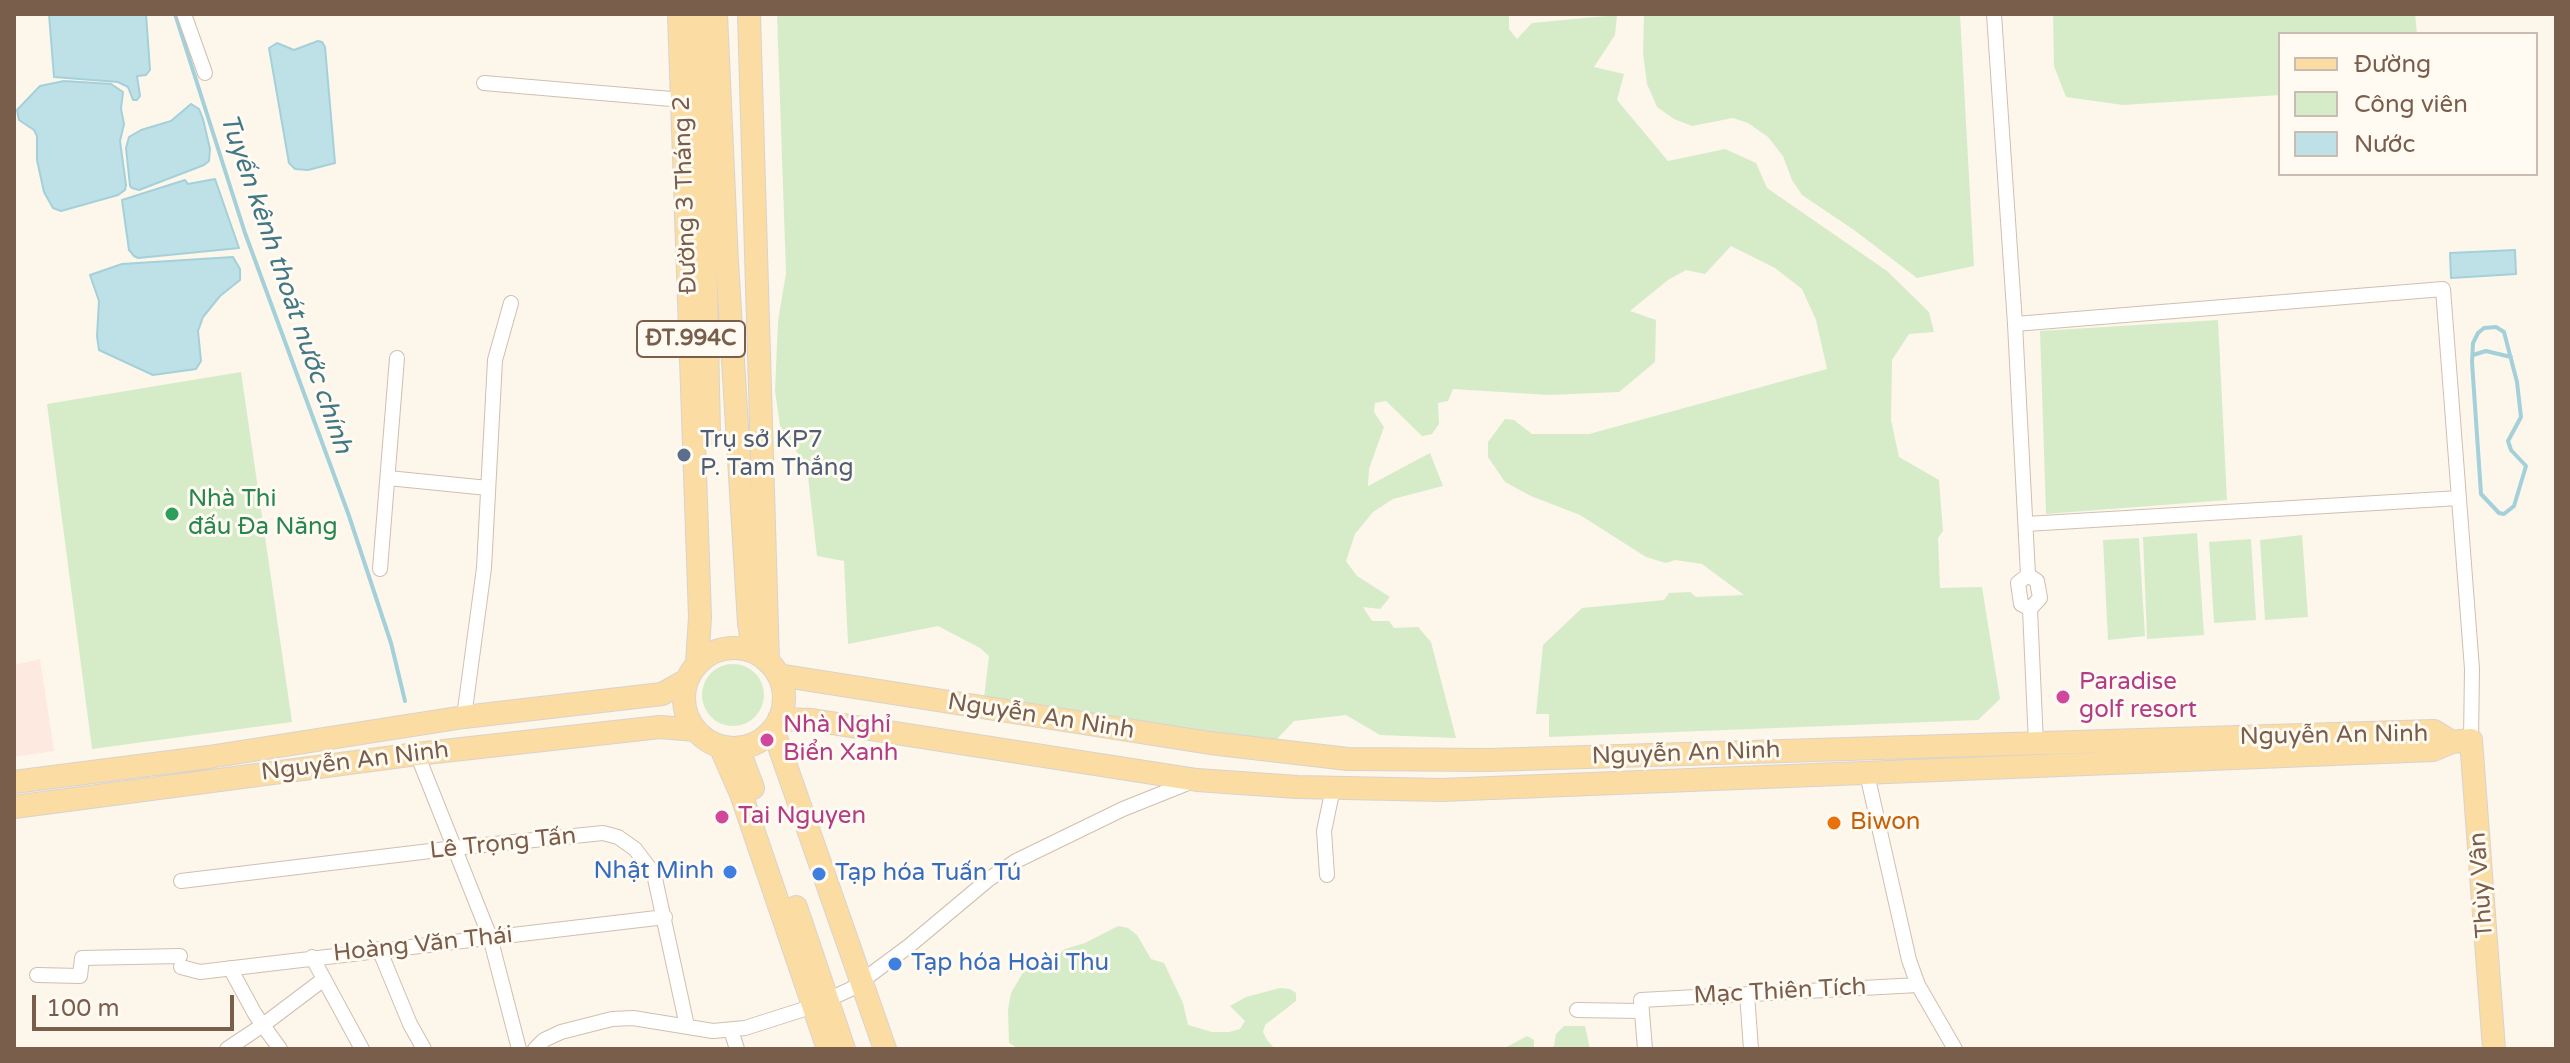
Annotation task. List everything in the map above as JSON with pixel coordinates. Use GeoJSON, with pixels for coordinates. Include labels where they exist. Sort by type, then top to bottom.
{"type":"FeatureCollection","features":[{"type":"Feature","properties":{"kind":"main road","name":"Đường 3 Tháng 2"},"geometry":{"type":"LineString","coordinates":[[679,14],[700,617],[699,666]]}},
{"type":"Feature","properties":{"kind":"main road","name":"Đường 3 Tháng 2"},"geometry":{"type":"LineString","coordinates":[[699,666],[700,14]]}},
{"type":"Feature","properties":{"kind":"main road","name":"Đường 3 Tháng 2"},"geometry":{"type":"LineString","coordinates":[[716,14],[749,623],[767,663]]}},
{"type":"Feature","properties":{"kind":"main road","name":"ĐT.994C"},"geometry":{"type":"LineString","coordinates":[[749,14],[767,663],[783,689],[783,704],[772,728],[856,986],[873,1049]]}},
{"type":"Feature","properties":{"kind":"main road"},"geometry":{"type":"LineString","coordinates":[[699,666],[726,648],[741,648],[767,663]]}},
{"type":"Feature","properties":{"kind":"main road","name":"Nguyễn An Ninh"},"geometry":{"type":"LineString","coordinates":[[767,663],[1210,743],[1348,759],[1489,760],[2434,731],[2462,741]]}},
{"type":"Feature","properties":{"kind":"main road","name":"Nguyễn An Ninh"},"geometry":{"type":"LineString","coordinates":[[14,782],[209,757],[464,717],[662,694],[699,666]]}},
{"type":"Feature","properties":{"kind":"main road","name":"ĐT.994C"},"geometry":{"type":"LineString","coordinates":[[696,730],[685,706],[699,666]]}},
{"type":"Feature","properties":{"kind":"main road","name":"Nguyễn An Ninh"},"geometry":{"type":"LineString","coordinates":[[772,728],[812,720],[1197,780],[1333,788],[1492,788],[2038,768],[2433,750],[2462,741]]}},
{"type":"Feature","properties":{"kind":"main road","name":"Nguyễn An Ninh"},"geometry":{"type":"LineString","coordinates":[[14,807],[417,754],[660,727],[696,730]]}},
{"type":"Feature","properties":{"kind":"main road"},"geometry":{"type":"LineString","coordinates":[[696,730],[707,740],[729,747],[772,728]]}},
{"type":"Feature","properties":{"kind":"main road","name":"Thùy Vân"},"geometry":{"type":"LineString","coordinates":[[2462,741],[2494,1049]]}},
{"type":"Feature","properties":{"kind":"main road"},"geometry":{"type":"LineString","coordinates":[[1197,780],[1210,743]]}},
{"type":"Feature","properties":{"kind":"main road"},"geometry":{"type":"LineString","coordinates":[[2036,744],[2038,768]]}},
{"type":"Feature","properties":{"kind":"main road"},"geometry":{"type":"LineString","coordinates":[[729,747],[741,794],[822,1003],[844,1049]]}},
{"type":"Feature","properties":{"kind":"main road"},"geometry":{"type":"LineString","coordinates":[[1246,782],[1247,749]]}},
{"type":"Feature","properties":{"kind":"main road"},"geometry":{"type":"LineString","coordinates":[[209,757],[212,781]]}},
{"type":"Feature","properties":{"kind":"main road"},"geometry":{"type":"LineString","coordinates":[[1489,760],[1492,788]]}},
{"type":"Feature","properties":{"kind":"main road","name":"ĐT.994C"},"geometry":{"type":"LineString","coordinates":[[856,986],[885,1049]]}},
{"type":"Feature","properties":{"kind":"main road"},"geometry":{"type":"LineString","coordinates":[[822,1003],[828,1049]]}},
{"type":"Feature","properties":{"kind":"street"},"geometry":{"type":"LineString","coordinates":[[184,14],[205,73]]}},
{"type":"Feature","properties":{"kind":"street"},"geometry":{"type":"LineString","coordinates":[[1994,14],[2026,524],[2028,575],[2018,583],[2021,604],[2030,609],[2036,744]]}},
{"type":"Feature","properties":{"kind":"street"},"geometry":{"type":"LineString","coordinates":[[484,83],[683,100]]}},
{"type":"Feature","properties":{"kind":"street"},"geometry":{"type":"LineString","coordinates":[[2015,324],[2443,289],[2472,669],[2462,741]]}},
{"type":"Feature","properties":{"kind":"street"},"geometry":{"type":"LineString","coordinates":[[464,717],[484,568],[495,360],[511,303]]}},
{"type":"Feature","properties":{"kind":"street"},"geometry":{"type":"LineString","coordinates":[[380,569],[397,358]]}},
{"type":"Feature","properties":{"kind":"street"},"geometry":{"type":"LineString","coordinates":[[388,478],[488,488]]}},
{"type":"Feature","properties":{"kind":"street"},"geometry":{"type":"LineString","coordinates":[[2026,524],[2459,498]]}},
{"type":"Feature","properties":{"kind":"street"},"geometry":{"type":"LineString","coordinates":[[417,754],[490,937],[519,1049]]}},
{"type":"Feature","properties":{"kind":"street"},"geometry":{"type":"LineString","coordinates":[[1867,774],[1909,960],[1918,985],[1955,1049]]}},
{"type":"Feature","properties":{"kind":"street"},"geometry":{"type":"LineString","coordinates":[[535,1049],[544,1040],[561,1032],[612,1019],[633,1018],[713,1031],[731,1030],[822,1003],[856,986],[989,879],[1016,861],[1123,809],[1197,780]]}},
{"type":"Feature","properties":{"kind":"street"},"geometry":{"type":"LineString","coordinates":[[1327,875],[1324,831],[1333,788]]}},
{"type":"Feature","properties":{"kind":"street","name":"Lê Trọng Tấn"},"geometry":{"type":"LineString","coordinates":[[181,881],[603,833],[618,837],[635,849],[654,874],[687,1026]]}},
{"type":"Feature","properties":{"kind":"street","name":"Hoàng Văn Thái"},"geometry":{"type":"LineString","coordinates":[[37,975],[80,976],[82,958],[181,961],[200,972],[665,917]]}},
{"type":"Feature","properties":{"kind":"street"},"geometry":{"type":"LineString","coordinates":[[379,949],[410,1024],[424,1049]]}},
{"type":"Feature","properties":{"kind":"street"},"geometry":{"type":"LineString","coordinates":[[312,957],[362,1049]]}},
{"type":"Feature","properties":{"kind":"street"},"geometry":{"type":"LineString","coordinates":[[230,968],[280,1049]]}},
{"type":"Feature","properties":{"kind":"street"},"geometry":{"type":"LineString","coordinates":[[227,1049],[324,979]]}},
{"type":"Feature","properties":{"kind":"street","name":"Mạc Thiên Tích"},"geometry":{"type":"LineString","coordinates":[[1577,1010],[1747,994],[1918,985]]}},
{"type":"Feature","properties":{"kind":"street"},"geometry":{"type":"LineString","coordinates":[[1747,994],[1751,1049]]}},
{"type":"Feature","properties":{"kind":"street"},"geometry":{"type":"LineString","coordinates":[[1641,1006],[1645,1049]]}},
{"type":"Feature","properties":{"kind":"street"},"geometry":{"type":"LineString","coordinates":[[731,1030],[737,1049]]}},
{"type":"Feature","properties":{"kind":"shaded area"},"geometry":{"type":"Polygon","coordinates":[[[40,659],[54,751],[14,757],[14,665],[40,659]]]}},
{"type":"Feature","properties":{"kind":"green space"},"geometry":{"type":"Polygon","coordinates":[[[777,14],[1509,14],[1509,29],[1517,39],[1532,23],[1617,15],[1615,35],[1594,67],[1624,74],[1617,100],[1668,161],[1725,149],[1756,163],[1767,188],[1887,271],[1929,312],[1934,332],[1909,334],[1892,360],[1891,420],[1899,457],[1939,480],[1943,531],[1938,538],[1940,588],[1982,587],[2000,699],[1978,720],[1549,737],[1549,714],[1536,714],[1543,645],[1582,608],[1664,600],[1669,593],[1690,592],[1696,597],[1744,595],[1702,564],[1675,560],[1666,563],[1646,557],[1580,515],[1505,482],[1488,457],[1488,442],[1505,419],[1514,420],[1532,434],[1589,434],[1827,369],[1816,320],[1802,289],[1775,268],[1731,246],[1705,274],[1686,270],[1668,280],[1630,311],[1656,320],[1655,362],[1619,392],[1549,395],[1453,389],[1448,401],[1438,403],[1439,424],[1432,434],[1422,436],[1386,401],[1375,403],[1374,412],[1384,427],[1369,469],[1368,486],[1430,453],[1443,486],[1393,499],[1373,512],[1355,534],[1346,561],[1357,576],[1390,597],[1380,609],[1363,607],[1372,621],[1389,621],[1394,628],[1418,627],[1431,642],[1456,738],[1380,735],[1346,715],[1294,721],[1275,741],[984,698],[989,656],[938,626],[848,644],[844,561],[817,556],[807,468],[780,426],[775,391],[778,321],[786,273],[777,14]]]}},
{"type":"Feature","properties":{"kind":"green space"},"geometry":{"type":"Polygon","coordinates":[[[1644,14],[1960,14],[1974,266],[1917,278],[1802,195],[1792,180],[1783,156],[1768,137],[1748,123],[1733,118],[1692,126],[1674,119],[1657,107],[1647,84],[1643,53],[1644,14]]]}},
{"type":"Feature","properties":{"kind":"green space"},"geometry":{"type":"Polygon","coordinates":[[[2053,14],[2415,14],[2417,32],[2278,32],[2278,95],[2123,105],[2066,97],[2054,66],[2053,14]]]}},
{"type":"Feature","properties":{"kind":"green space"},"geometry":{"type":"Polygon","coordinates":[[[2218,320],[2227,500],[2046,514],[2040,331],[2218,320]]]}},
{"type":"Feature","properties":{"kind":"green space"},"geometry":{"type":"Polygon","coordinates":[[[241,372],[292,722],[92,749],[47,404],[241,372]]]}},
{"type":"Feature","properties":{"kind":"green space"},"geometry":{"type":"Polygon","coordinates":[[[2197,533],[2204,635],[2147,639],[2143,537],[2197,533]]]}},
{"type":"Feature","properties":{"kind":"green space"},"geometry":{"type":"Polygon","coordinates":[[[2302,535],[2308,617],[2265,620],[2260,540],[2302,535]]]}},
{"type":"Feature","properties":{"kind":"green space"},"geometry":{"type":"Polygon","coordinates":[[[2139,538],[2145,636],[2108,640],[2103,540],[2139,538]]]}},
{"type":"Feature","properties":{"kind":"green space"},"geometry":{"type":"Polygon","coordinates":[[[2251,539],[2256,620],[2214,623],[2209,542],[2251,539]]]}},
{"type":"Feature","properties":{"kind":"green space"},"geometry":{"type":"Polygon","coordinates":[[[733,664],[755,673],[764,695],[755,717],[733,726],[711,717],[702,695],[711,673],[733,664]]]}},
{"type":"Feature","properties":{"kind":"green space"},"geometry":{"type":"Polygon","coordinates":[[[1118,926],[1128,928],[1137,935],[1151,959],[1164,963],[1183,1003],[1188,1025],[1212,1032],[1240,1029],[1245,1021],[1230,1006],[1246,997],[1280,988],[1296,993],[1296,1001],[1265,1025],[1263,1032],[1275,1049],[1019,1049],[1009,1043],[1011,993],[1025,969],[1055,958],[1065,949],[1085,943],[1118,926]]]}},
{"type":"Feature","properties":{"kind":"green space"},"geometry":{"type":"Polygon","coordinates":[[[1564,1026],[1585,1026],[1590,1049],[1549,1049],[1554,1046],[1556,1034],[1564,1026]]]}},
{"type":"Feature","properties":{"kind":"green space"},"geometry":{"type":"Polygon","coordinates":[[[1527,1036],[1534,1040],[1534,1049],[1503,1049],[1527,1036]]]}},
{"type":"Feature","properties":{"kind":"water"},"geometry":{"type":"Polygon","coordinates":[[[49,14],[146,14],[150,70],[146,75],[137,76],[140,96],[137,100],[133,100],[128,87],[118,82],[54,77],[49,14]]]}},
{"type":"Feature","properties":{"kind":"water"},"geometry":{"type":"Polygon","coordinates":[[[318,41],[325,47],[335,163],[308,170],[295,169],[289,163],[269,48],[277,43],[294,50],[318,41]]]}},
{"type":"Feature","properties":{"kind":"water"},"geometry":{"type":"Polygon","coordinates":[[[64,81],[111,84],[123,92],[121,109],[124,124],[120,141],[126,185],[118,195],[61,211],[53,208],[44,192],[37,160],[37,136],[34,130],[19,120],[17,110],[40,86],[64,81]]]}},
{"type":"Feature","properties":{"kind":"water"},"geometry":{"type":"Polygon","coordinates":[[[191,104],[199,109],[203,119],[210,149],[209,161],[139,190],[132,188],[126,148],[129,137],[171,121],[191,104]]]}},
{"type":"Feature","properties":{"kind":"water"},"geometry":{"type":"Polygon","coordinates":[[[215,179],[239,248],[134,256],[129,250],[122,200],[185,180],[188,184],[215,179]]]}},
{"type":"Feature","properties":{"kind":"water"},"geometry":{"type":"Polygon","coordinates":[[[2515,250],[2516,274],[2451,278],[2450,253],[2515,250]]]}},
{"type":"Feature","properties":{"kind":"water"},"geometry":{"type":"Polygon","coordinates":[[[233,257],[240,269],[240,280],[220,296],[203,317],[198,331],[201,361],[196,369],[153,375],[99,350],[99,301],[90,275],[122,264],[233,257]]]}},
{"type":"Feature","properties":{"kind":"waterway","name":"Tuyến kênh thoát nước chính"},"geometry":{"type":"LineString","coordinates":[[175,14],[245,233],[348,513],[391,643],[405,701]]}},
{"type":"Feature","properties":{"kind":"waterway"},"geometry":{"type":"LineString","coordinates":[[2496,327],[2504,332],[2517,382],[2521,417],[2508,441],[2511,450],[2526,466],[2514,506],[2504,514],[2499,513],[2481,494],[2472,362],[2473,343],[2478,333],[2484,328],[2496,327]]}},
{"type":"Feature","properties":{"kind":"waterway"},"geometry":{"type":"LineString","coordinates":[[2473,355],[2486,351],[2511,357]]}},
{"type":"Feature","properties":{"kind":"place","name":"Trụ sở KP7 P. Tam Thắng"},"geometry":{"type":"Point","coordinates":[684,455]}},
{"type":"Feature","properties":{"kind":"place","name":"Nhà Thi đấu Đa Năng"},"geometry":{"type":"Point","coordinates":[172,514]}},
{"type":"Feature","properties":{"kind":"place","name":"Paradise golf resort"},"geometry":{"type":"Point","coordinates":[2063,697]}},
{"type":"Feature","properties":{"kind":"place","name":"Nhà Nghỉ Biển Xanh"},"geometry":{"type":"Point","coordinates":[767,740]}},
{"type":"Feature","properties":{"kind":"place","name":"Tai Nguyen"},"geometry":{"type":"Point","coordinates":[722,817]}},
{"type":"Feature","properties":{"kind":"place","name":"Biwon"},"geometry":{"type":"Point","coordinates":[1834,823]}},
{"type":"Feature","properties":{"kind":"place","name":"Nhật Minh"},"geometry":{"type":"Point","coordinates":[730,872]}},
{"type":"Feature","properties":{"kind":"place","name":"Tạp hóa Tuấn Tú"},"geometry":{"type":"Point","coordinates":[819,874]}},
{"type":"Feature","properties":{"kind":"place","name":"Tạp hóa Hoài Thu"},"geometry":{"type":"Point","coordinates":[895,964]}}]}
